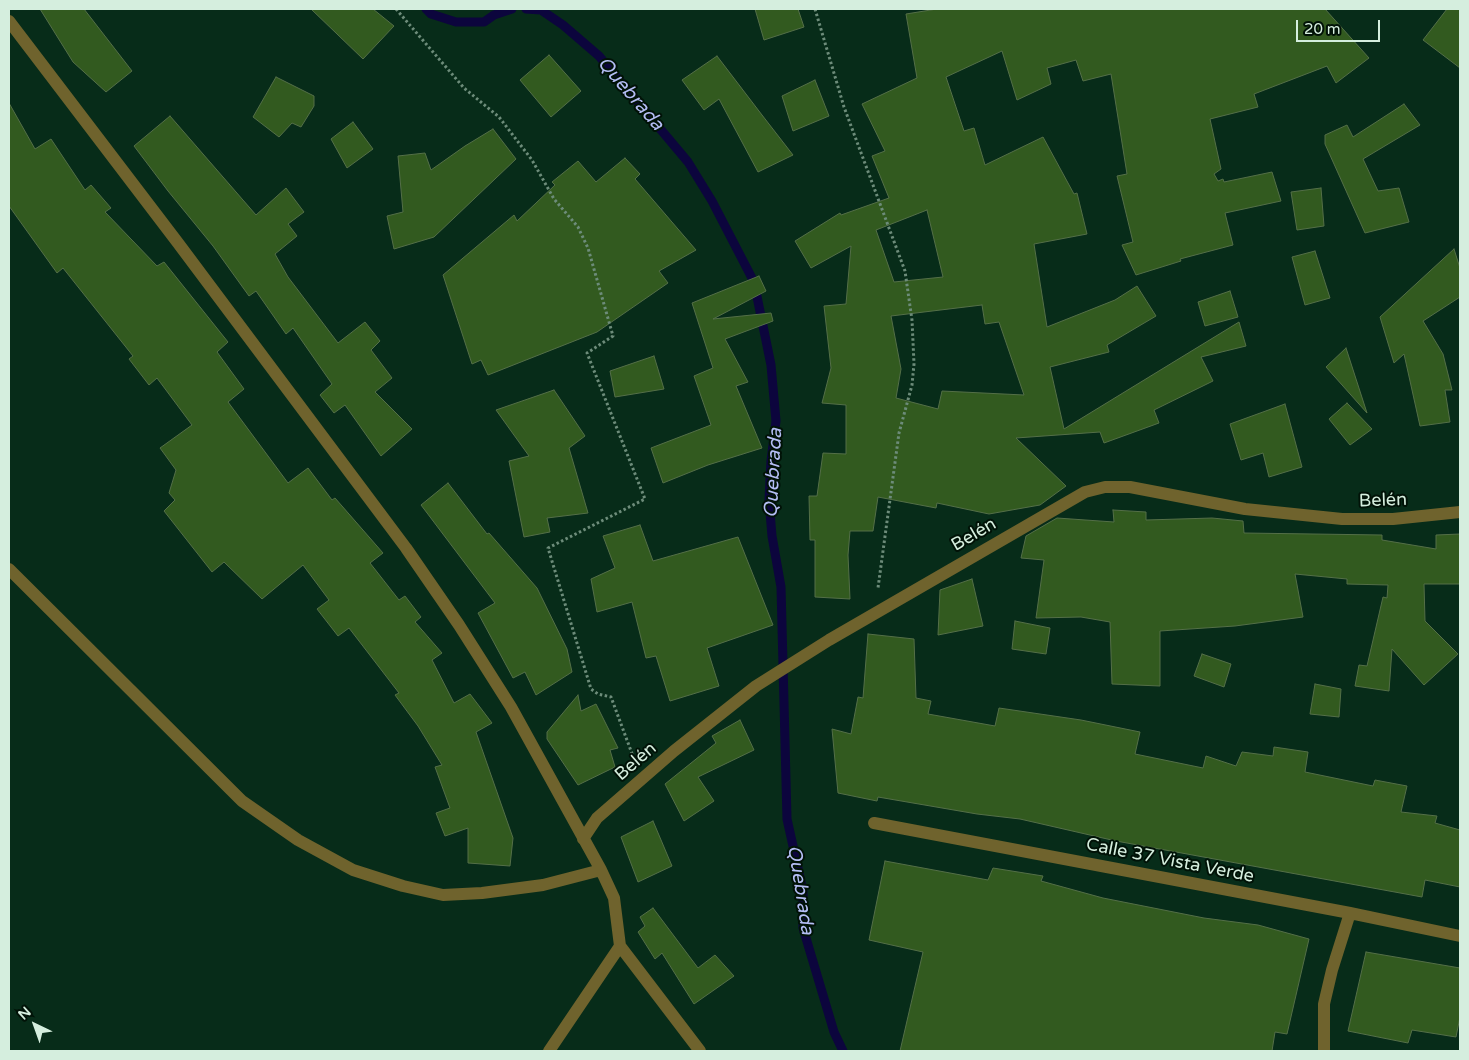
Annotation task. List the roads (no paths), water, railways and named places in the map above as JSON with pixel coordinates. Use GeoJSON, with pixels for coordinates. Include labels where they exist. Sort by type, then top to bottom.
{"type":"FeatureCollection","features":[{"type":"Feature","properties":{"kind":"street"},"geometry":{"type":"LineString","coordinates":[[9,21],[406,548],[511,707],[602,870],[614,898],[620,946],[700,1051]]}},
{"type":"Feature","properties":{"kind":"street","name":"Belén"},"geometry":{"type":"LineString","coordinates":[[583,839],[597,818],[674,751],[765,680],[874,614],[1085,492],[1105,487],[1130,487],[1245,509],[1342,519],[1393,519],[1460,512]]}},
{"type":"Feature","properties":{"kind":"street"},"geometry":{"type":"LineString","coordinates":[[9,569],[242,801],[298,840],[353,870],[403,886],[443,894],[482,894],[543,885],[602,870]]}},
{"type":"Feature","properties":{"kind":"street","name":"Calle 37 Vista Verde"},"geometry":{"type":"LineString","coordinates":[[874,823],[1350,913],[1460,936]]}},
{"type":"Feature","properties":{"kind":"street"},"geometry":{"type":"LineString","coordinates":[[1324,1051],[1324,1004],[1332,970],[1350,913]]}},
{"type":"Feature","properties":{"kind":"street"},"geometry":{"type":"LineString","coordinates":[[549,1051],[620,946]]}},
{"type":"Feature","properties":{"kind":"waterway","name":"Quebrada"},"geometry":{"type":"LineString","coordinates":[[426,9],[431,14],[456,22],[484,22],[494,15],[512,9]]}},
{"type":"Feature","properties":{"kind":"waterway","name":"Quebrada"},"geometry":{"type":"LineString","coordinates":[[526,9],[541,10],[563,25],[599,56],[688,162],[712,201],[754,282],[771,365],[776,421],[769,500],[772,536],[781,587],[787,819],[803,891],[803,928],[834,1032],[843,1051]]}}]}
